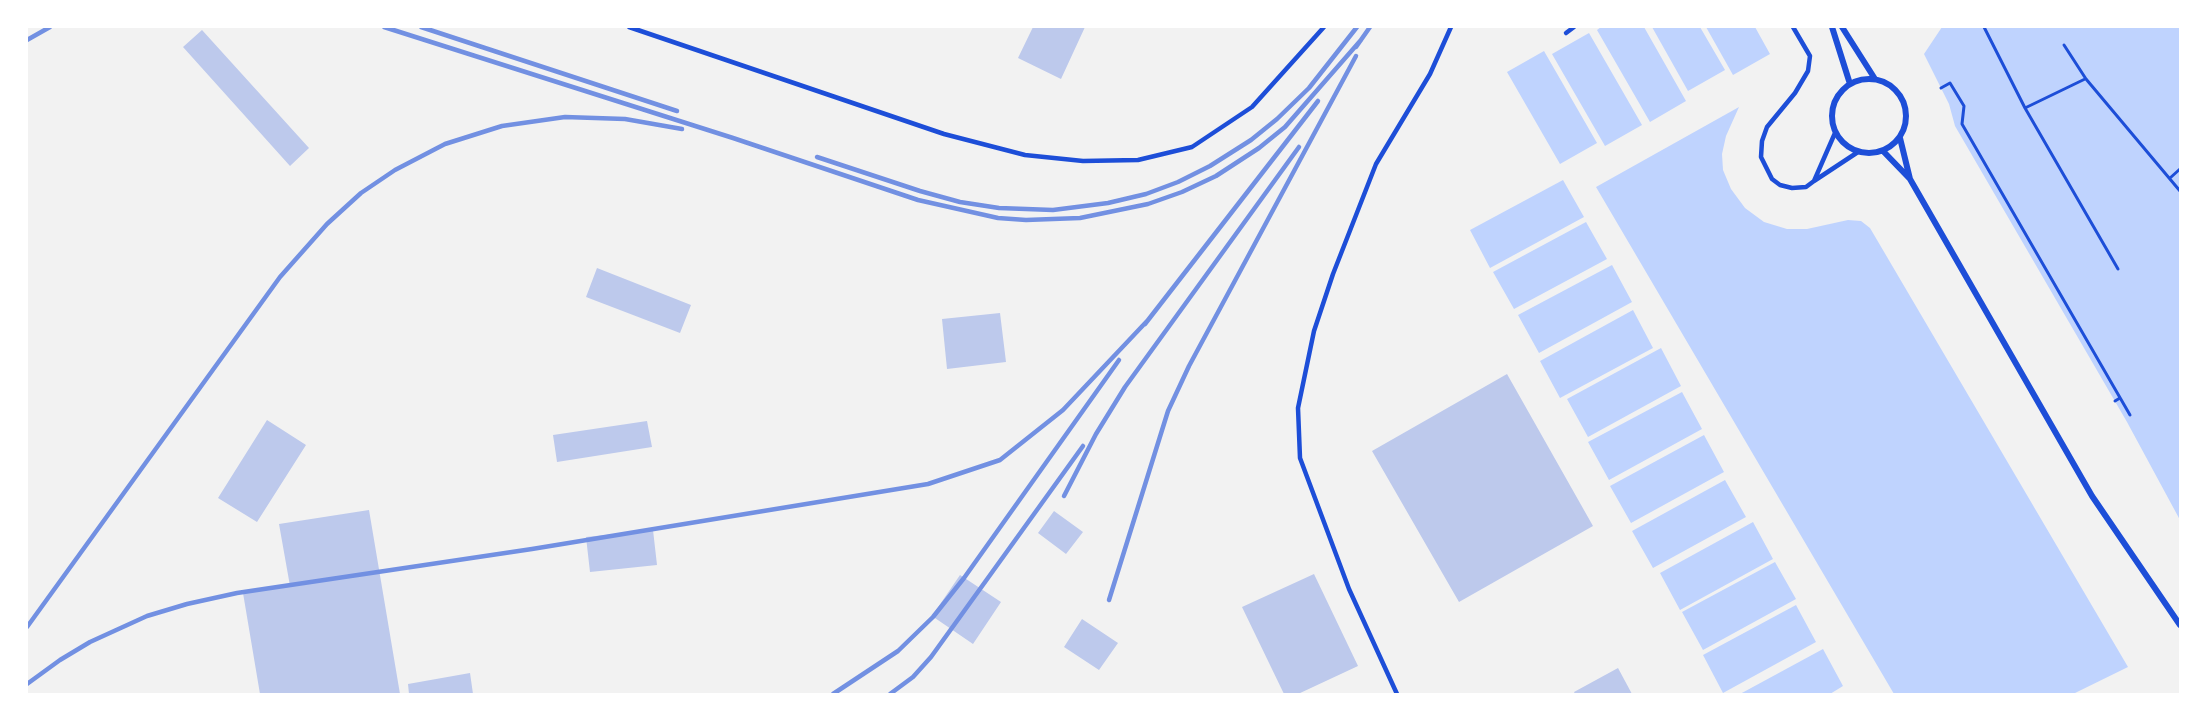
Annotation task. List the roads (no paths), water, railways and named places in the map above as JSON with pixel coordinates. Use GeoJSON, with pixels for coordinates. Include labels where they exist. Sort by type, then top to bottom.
{"type":"FeatureCollection","features":[{"type":"Feature","properties":{"kind":"street"},"geometry":{"type":"LineString","coordinates":[[1832,27],[1850,84]]}},
{"type":"Feature","properties":{"kind":"street"},"geometry":{"type":"LineString","coordinates":[[1842,27],[1875,79]]}},
{"type":"Feature","properties":{"kind":"street"},"geometry":{"type":"LineString","coordinates":[[1875,79],[1894,88],[1901,97],[1907,117],[1900,138],[1883,151],[1872,154],[1858,152],[1842,142],[1835,133],[1832,111],[1842,91],[1850,84],[1858,80],[1875,79]]}},
{"type":"Feature","properties":{"kind":"street"},"geometry":{"type":"LineString","coordinates":[[1900,138],[1910,179]]}},
{"type":"Feature","properties":{"kind":"street"},"geometry":{"type":"LineString","coordinates":[[1883,151],[1910,179],[2092,496],[2180,625]]}},
{"type":"Feature","properties":{"kind":"street"},"geometry":{"type":"LineString","coordinates":[[2169,609],[2180,620]]}},
{"type":"Feature","properties":{"kind":"lane"},"geometry":{"type":"LineString","coordinates":[[629,27],[944,134],[1024,154],[1083,161],[1138,160],[1192,147],[1252,107],[1324,27]]}},
{"type":"Feature","properties":{"kind":"lane"},"geometry":{"type":"LineString","coordinates":[[1398,694],[1349,589],[1300,458],[1298,408],[1317,322],[1333,274],[1376,164],[1430,74],[1451,27]]}},
{"type":"Feature","properties":{"kind":"lane"},"geometry":{"type":"LineString","coordinates":[[1566,33],[1574,27]]}},
{"type":"Feature","properties":{"kind":"lane"},"geometry":{"type":"LineString","coordinates":[[1793,27],[1810,56],[1810,62],[1802,82],[1767,127],[1762,141],[1761,157],[1772,179],[1792,188],[1806,187],[1858,152]]}},
{"type":"Feature","properties":{"kind":"lane"},"geometry":{"type":"LineString","coordinates":[[1814,181],[1835,133]]}},
{"type":"Feature","properties":{"kind":"water"},"geometry":{"type":"Polygon","coordinates":[[[1601,27],[1644,27],[1686,101],[1650,122],[1597,30],[1601,27]]]}},
{"type":"Feature","properties":{"kind":"water"},"geometry":{"type":"Polygon","coordinates":[[[1652,27],[1700,27],[1725,70],[1688,91],[1652,27]]]}},
{"type":"Feature","properties":{"kind":"water"},"geometry":{"type":"Polygon","coordinates":[[[1706,27],[1755,27],[1770,54],[1733,75],[1706,27]]]}},
{"type":"Feature","properties":{"kind":"water"},"geometry":{"type":"Polygon","coordinates":[[[1942,27],[2180,27],[2180,520],[2127,422],[1955,126],[1949,104],[1924,54],[1942,27]]]}},
{"type":"Feature","properties":{"kind":"water"},"geometry":{"type":"Polygon","coordinates":[[[1589,33],[1642,125],[1605,146],[1552,54],[1589,33]]]}},
{"type":"Feature","properties":{"kind":"water"},"geometry":{"type":"Polygon","coordinates":[[[1544,51],[1597,143],[1560,164],[1507,72],[1544,51]]]}},
{"type":"Feature","properties":{"kind":"water"},"geometry":{"type":"Polygon","coordinates":[[[1739,107],[1726,136],[1722,154],[1723,170],[1731,189],[1745,208],[1764,222],[1787,229],[1807,229],[1848,220],[1861,221],[1870,228],[2128,667],[2073,694],[1894,694],[1596,187],[1739,107]]]}},
{"type":"Feature","properties":{"kind":"water"},"geometry":{"type":"Polygon","coordinates":[[[1563,180],[1584,217],[1490,268],[1470,230],[1563,180]]]}},
{"type":"Feature","properties":{"kind":"water"},"geometry":{"type":"Polygon","coordinates":[[[1586,222],[1607,259],[1514,309],[1493,272],[1586,222]]]}},
{"type":"Feature","properties":{"kind":"water"},"geometry":{"type":"Polygon","coordinates":[[[1612,265],[1632,302],[1539,353],[1518,315],[1612,265]]]}},
{"type":"Feature","properties":{"kind":"water"},"geometry":{"type":"Polygon","coordinates":[[[1633,310],[1653,348],[1560,398],[1540,361],[1633,310]]]}},
{"type":"Feature","properties":{"kind":"water"},"geometry":{"type":"Polygon","coordinates":[[[1661,348],[1681,386],[1588,437],[1567,399],[1661,348]]]}},
{"type":"Feature","properties":{"kind":"water"},"geometry":{"type":"Polygon","coordinates":[[[1682,392],[1702,429],[1609,480],[1588,442],[1682,392]]]}},
{"type":"Feature","properties":{"kind":"water"},"geometry":{"type":"Polygon","coordinates":[[[1704,435],[1724,472],[1631,523],[1610,486],[1704,435]]]}},
{"type":"Feature","properties":{"kind":"water"},"geometry":{"type":"Polygon","coordinates":[[[1725,480],[1746,517],[1653,568],[1632,531],[1725,480]]]}},
{"type":"Feature","properties":{"kind":"water"},"geometry":{"type":"Polygon","coordinates":[[[1753,522],[1773,559],[1680,610],[1660,573],[1753,522]]]}},
{"type":"Feature","properties":{"kind":"water"},"geometry":{"type":"Polygon","coordinates":[[[1775,562],[1796,599],[1703,650],[1682,612],[1775,562]]]}},
{"type":"Feature","properties":{"kind":"water"},"geometry":{"type":"Polygon","coordinates":[[[1796,605],[1816,642],[1723,693],[1703,655],[1796,605]]]}},
{"type":"Feature","properties":{"kind":"water"},"geometry":{"type":"Polygon","coordinates":[[[1823,649],[1843,686],[1830,694],[1740,694],[1823,649]]]}},
{"type":"Feature","properties":{"kind":"railway"},"geometry":{"type":"LineString","coordinates":[[27,40],[50,27]]}},
{"type":"Feature","properties":{"kind":"railway"},"geometry":{"type":"LineString","coordinates":[[384,27],[733,138],[918,200],[998,218],[1026,220],[1080,218],[1148,204],[1182,192],[1216,176],[1259,148],[1285,127],[1361,40]]}},
{"type":"Feature","properties":{"kind":"railway"},"geometry":{"type":"LineString","coordinates":[[421,27],[677,111]]}},
{"type":"Feature","properties":{"kind":"railway"},"geometry":{"type":"LineString","coordinates":[[817,157],[920,191],[960,202],[999,208],[1053,210],[1108,203],[1146,194],[1178,182],[1210,166],[1251,140],[1309,88],[1357,27]]}},
{"type":"Feature","properties":{"kind":"railway"},"geometry":{"type":"LineString","coordinates":[[1356,47],[1370,27]]}},
{"type":"Feature","properties":{"kind":"railway"},"geometry":{"type":"LineString","coordinates":[[1109,600],[1168,411],[1189,366],[1356,56]]}},
{"type":"Feature","properties":{"kind":"railway"},"geometry":{"type":"LineString","coordinates":[[1145,324],[1318,101]]}},
{"type":"Feature","properties":{"kind":"railway"},"geometry":{"type":"LineString","coordinates":[[27,627],[280,277],[327,224],[361,193],[395,170],[445,144],[502,126],[565,117],[625,119],[682,129]]}},
{"type":"Feature","properties":{"kind":"railway"},"geometry":{"type":"LineString","coordinates":[[1064,496],[1096,434],[1125,387],[1299,147]]}},
{"type":"Feature","properties":{"kind":"railway"},"geometry":{"type":"LineString","coordinates":[[27,684],[90,642],[147,616],[187,604],[237,593],[532,549],[928,484],[1000,460],[1063,410],[1149,319]]}},
{"type":"Feature","properties":{"kind":"railway"},"geometry":{"type":"LineString","coordinates":[[833,694],[898,651],[933,617],[964,578],[1119,360]]}},
{"type":"Feature","properties":{"kind":"railway"},"geometry":{"type":"LineString","coordinates":[[890,694],[913,677],[931,657],[1083,446]]}}]}
